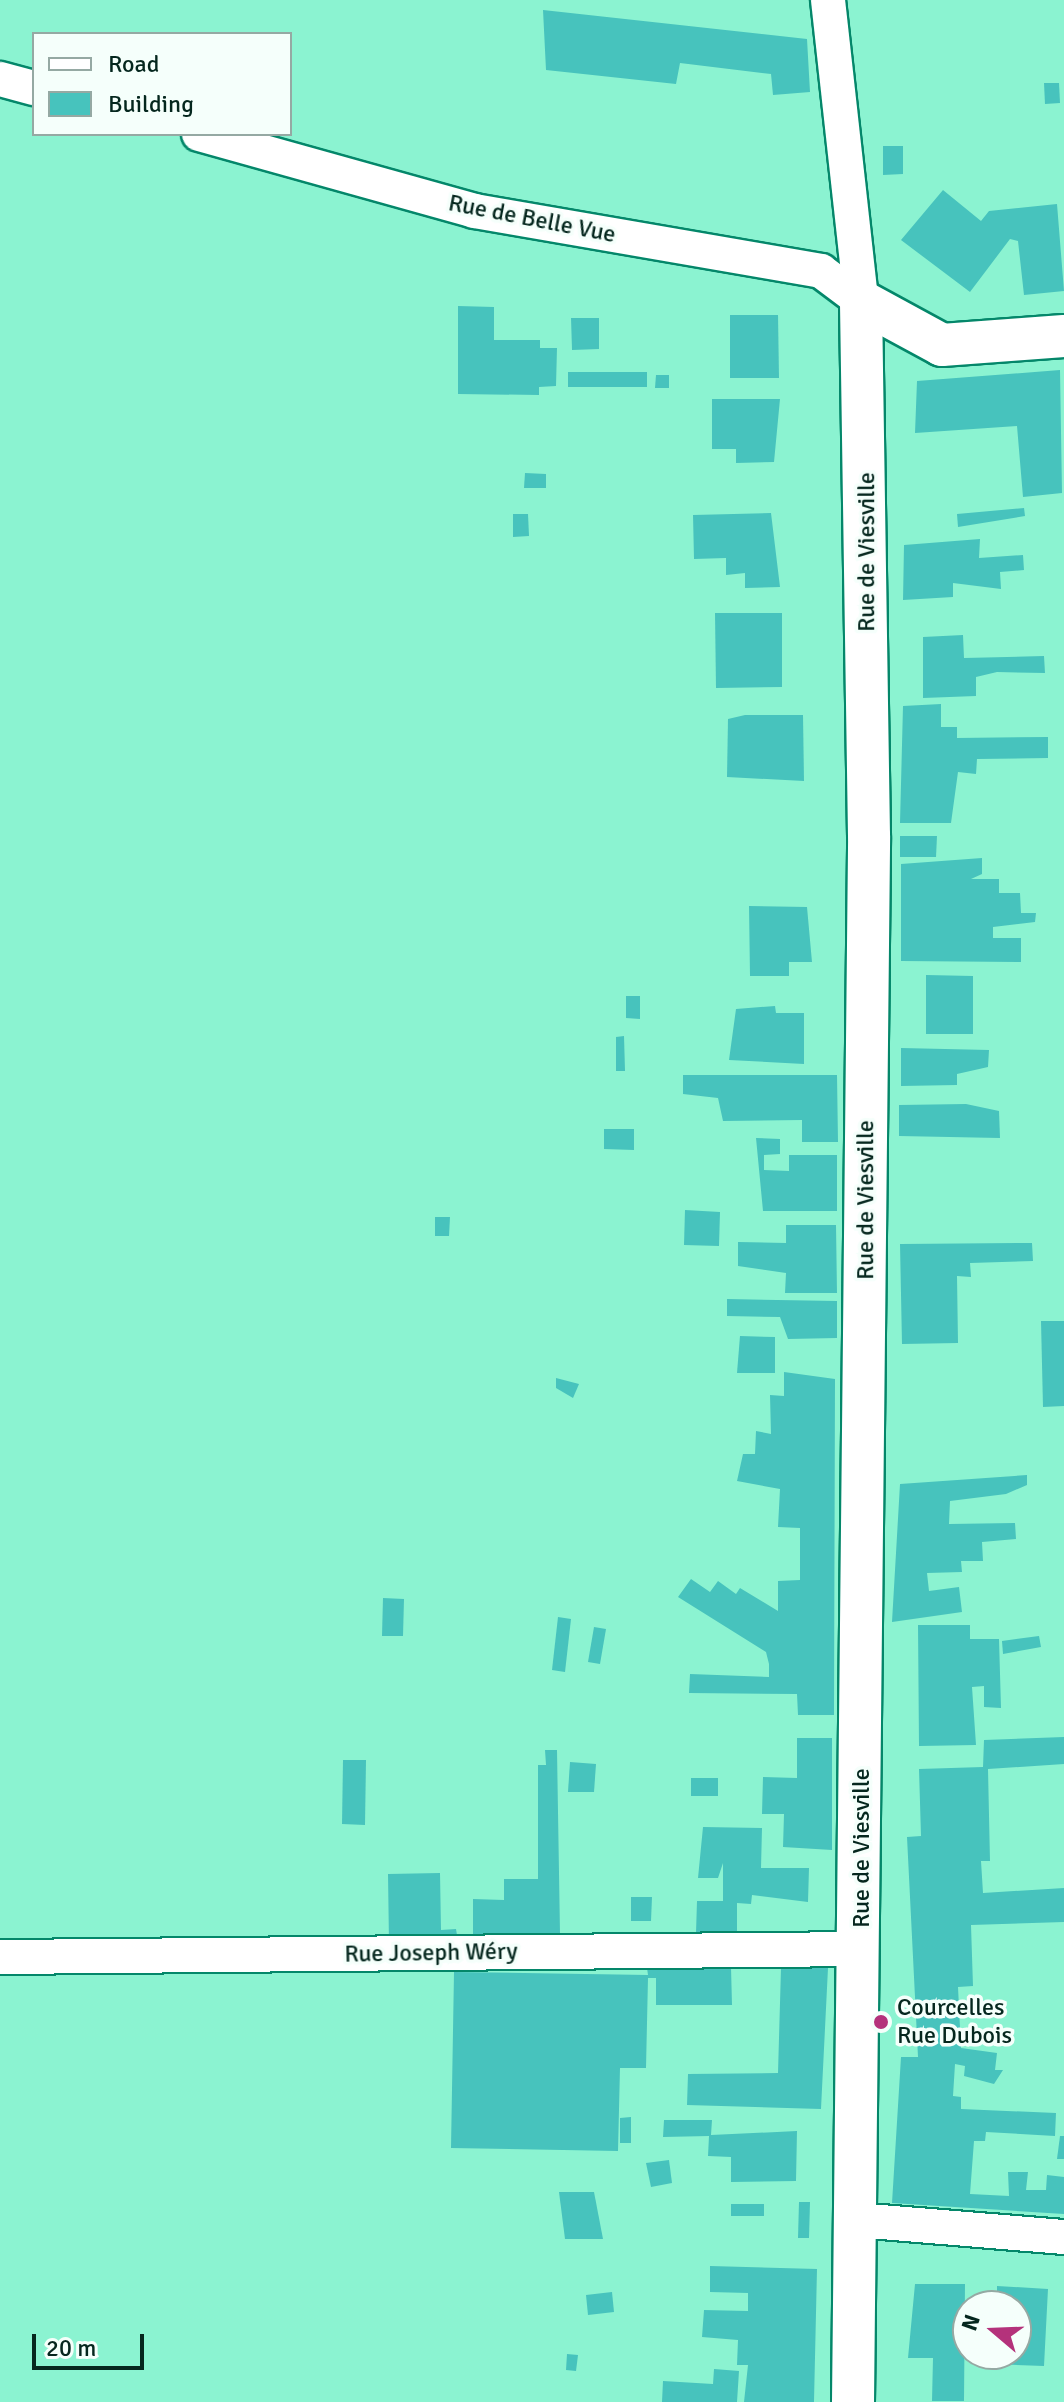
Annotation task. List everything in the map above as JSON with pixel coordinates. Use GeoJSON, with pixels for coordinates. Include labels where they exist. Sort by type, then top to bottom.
{"type":"FeatureCollection","features":[{"type":"Feature","properties":{"kind":"street","name":"Rue de Viesville"},"geometry":{"type":"LineString","coordinates":[[828,0],[861,301],[869,821],[861,1949],[853,2402]]}},
{"type":"Feature","properties":{"kind":"street"},"geometry":{"type":"LineString","coordinates":[[0,79],[32,87]]}},
{"type":"Feature","properties":{"kind":"street","name":"Rue de Belle Vue"},"geometry":{"type":"LineString","coordinates":[[206,136],[474,211],[821,271],[861,301]]}},
{"type":"Feature","properties":{"kind":"street"},"geometry":{"type":"LineString","coordinates":[[861,301],[942,345],[1064,336]]}},
{"type":"Feature","properties":{"kind":"street","name":"Rue Joseph Wéry"},"geometry":{"type":"LineString","coordinates":[[0,1957],[861,1949]]}},
{"type":"Feature","properties":{"kind":"street"},"geometry":{"type":"LineString","coordinates":[[857,2220],[1064,2237]]}},
{"type":"Feature","properties":{"kind":"building"},"geometry":{"type":"Polygon","coordinates":[[[543,10],[807,39],[810,92],[773,95],[771,74],[680,63],[676,84],[546,70],[543,10]]]}},
{"type":"Feature","properties":{"kind":"building"},"geometry":{"type":"Polygon","coordinates":[[[1044,83],[1059,83],[1060,103],[1045,104],[1044,83]]]}},
{"type":"Feature","properties":{"kind":"building"},"geometry":{"type":"Polygon","coordinates":[[[883,146],[903,146],[903,174],[883,175],[883,146]]]}},
{"type":"Feature","properties":{"kind":"building"},"geometry":{"type":"Polygon","coordinates":[[[943,190],[981,221],[989,211],[1057,204],[1064,291],[1024,295],[1018,241],[1010,239],[970,292],[901,240],[943,190]]]}},
{"type":"Feature","properties":{"kind":"building"},"geometry":{"type":"Polygon","coordinates":[[[458,306],[494,307],[494,340],[540,340],[540,348],[557,348],[556,386],[539,387],[539,395],[458,394],[458,306]]]}},
{"type":"Feature","properties":{"kind":"building"},"geometry":{"type":"Polygon","coordinates":[[[730,315],[778,315],[779,378],[730,378],[730,315]]]}},
{"type":"Feature","properties":{"kind":"building"},"geometry":{"type":"Polygon","coordinates":[[[571,318],[599,318],[599,349],[572,350],[571,318]]]}},
{"type":"Feature","properties":{"kind":"building"},"geometry":{"type":"Polygon","coordinates":[[[1060,370],[1062,493],[1023,497],[1017,426],[915,433],[917,381],[1060,370]]]}},
{"type":"Feature","properties":{"kind":"building"},"geometry":{"type":"Polygon","coordinates":[[[568,372],[647,372],[647,387],[568,387],[568,372]]]}},
{"type":"Feature","properties":{"kind":"building"},"geometry":{"type":"Polygon","coordinates":[[[656,375],[669,375],[669,388],[655,388],[656,375]]]}},
{"type":"Feature","properties":{"kind":"building"},"geometry":{"type":"Polygon","coordinates":[[[712,399],[780,399],[774,462],[736,463],[736,449],[712,449],[712,399]]]}},
{"type":"Feature","properties":{"kind":"building"},"geometry":{"type":"Polygon","coordinates":[[[525,473],[546,474],[546,488],[524,488],[525,473]]]}},
{"type":"Feature","properties":{"kind":"building"},"geometry":{"type":"Polygon","coordinates":[[[1024,508],[1025,516],[958,527],[957,514],[1024,508]]]}},
{"type":"Feature","properties":{"kind":"building"},"geometry":{"type":"Polygon","coordinates":[[[771,513],[780,587],[745,588],[745,573],[726,575],[726,558],[694,559],[693,515],[771,513]]]}},
{"type":"Feature","properties":{"kind":"building"},"geometry":{"type":"Polygon","coordinates":[[[513,514],[528,514],[529,536],[513,537],[513,514]]]}},
{"type":"Feature","properties":{"kind":"building"},"geometry":{"type":"Polygon","coordinates":[[[980,539],[979,558],[1023,555],[1024,570],[1000,572],[1001,589],[953,583],[953,597],[903,600],[904,545],[980,539]]]}},
{"type":"Feature","properties":{"kind":"building"},"geometry":{"type":"Polygon","coordinates":[[[715,613],[782,613],[782,687],[716,688],[715,613]]]}},
{"type":"Feature","properties":{"kind":"building"},"geometry":{"type":"Polygon","coordinates":[[[963,635],[964,658],[1044,656],[1045,673],[997,672],[976,677],[976,696],[923,698],[923,637],[963,635]]]}},
{"type":"Feature","properties":{"kind":"building"},"geometry":{"type":"Polygon","coordinates":[[[941,704],[941,727],[957,727],[957,738],[1048,737],[1048,758],[977,759],[976,774],[958,772],[951,823],[900,823],[903,706],[941,704]]]}},
{"type":"Feature","properties":{"kind":"building"},"geometry":{"type":"Polygon","coordinates":[[[745,715],[803,715],[804,781],[727,777],[728,719],[745,715]]]}},
{"type":"Feature","properties":{"kind":"building"},"geometry":{"type":"Polygon","coordinates":[[[900,836],[937,836],[936,857],[900,857],[900,836]]]}},
{"type":"Feature","properties":{"kind":"building"},"geometry":{"type":"Polygon","coordinates":[[[982,858],[982,874],[971,879],[999,879],[999,893],[1020,893],[1021,913],[1036,913],[1035,922],[993,927],[993,938],[1021,938],[1021,962],[901,961],[901,864],[982,858]]]}},
{"type":"Feature","properties":{"kind":"building"},"geometry":{"type":"Polygon","coordinates":[[[749,906],[807,907],[812,962],[789,962],[789,976],[750,976],[749,906]]]}},
{"type":"Feature","properties":{"kind":"building"},"geometry":{"type":"Polygon","coordinates":[[[926,975],[973,976],[973,1034],[926,1034],[926,975]]]}},
{"type":"Feature","properties":{"kind":"building"},"geometry":{"type":"Polygon","coordinates":[[[626,996],[640,996],[640,1019],[626,1018],[626,996]]]}},
{"type":"Feature","properties":{"kind":"building"},"geometry":{"type":"Polygon","coordinates":[[[775,1006],[776,1013],[804,1013],[804,1064],[729,1060],[736,1009],[775,1006]]]}},
{"type":"Feature","properties":{"kind":"building"},"geometry":{"type":"Polygon","coordinates":[[[624,1036],[625,1071],[616,1071],[616,1037],[624,1036]]]}},
{"type":"Feature","properties":{"kind":"building"},"geometry":{"type":"Polygon","coordinates":[[[901,1048],[989,1050],[988,1067],[957,1074],[957,1085],[901,1086],[901,1048]]]}},
{"type":"Feature","properties":{"kind":"building"},"geometry":{"type":"Polygon","coordinates":[[[683,1075],[837,1075],[838,1142],[802,1142],[802,1120],[723,1121],[718,1098],[683,1094],[683,1075]]]}},
{"type":"Feature","properties":{"kind":"building"},"geometry":{"type":"Polygon","coordinates":[[[966,1104],[999,1111],[1000,1138],[899,1136],[899,1105],[966,1104]]]}},
{"type":"Feature","properties":{"kind":"building"},"geometry":{"type":"Polygon","coordinates":[[[604,1129],[634,1129],[634,1150],[604,1149],[604,1129]]]}},
{"type":"Feature","properties":{"kind":"building"},"geometry":{"type":"Polygon","coordinates":[[[756,1138],[780,1139],[780,1154],[764,1155],[764,1170],[789,1171],[789,1155],[837,1155],[837,1211],[763,1211],[756,1138]]]}},
{"type":"Feature","properties":{"kind":"building"},"geometry":{"type":"Polygon","coordinates":[[[685,1210],[720,1212],[719,1246],[684,1245],[685,1210]]]}},
{"type":"Feature","properties":{"kind":"building"},"geometry":{"type":"Polygon","coordinates":[[[435,1217],[450,1217],[449,1236],[435,1236],[435,1217]]]}},
{"type":"Feature","properties":{"kind":"building"},"geometry":{"type":"Polygon","coordinates":[[[786,1225],[836,1225],[837,1293],[785,1293],[786,1273],[738,1266],[738,1242],[786,1243],[786,1225]]]}},
{"type":"Feature","properties":{"kind":"building"},"geometry":{"type":"Polygon","coordinates":[[[1032,1243],[1033,1261],[970,1263],[971,1277],[957,1276],[958,1343],[902,1344],[900,1244],[1032,1243]]]}},
{"type":"Feature","properties":{"kind":"building"},"geometry":{"type":"Polygon","coordinates":[[[727,1299],[837,1301],[837,1338],[788,1339],[780,1317],[727,1316],[727,1299]]]}},
{"type":"Feature","properties":{"kind":"building"},"geometry":{"type":"Polygon","coordinates":[[[1041,1321],[1064,1321],[1064,1406],[1043,1407],[1041,1321]]]}},
{"type":"Feature","properties":{"kind":"building"},"geometry":{"type":"Polygon","coordinates":[[[740,1336],[775,1337],[775,1373],[737,1373],[740,1336]]]}},
{"type":"Feature","properties":{"kind":"building"},"geometry":{"type":"Polygon","coordinates":[[[784,1372],[835,1379],[834,1715],[798,1715],[797,1694],[689,1693],[690,1674],[769,1677],[766,1652],[678,1597],[691,1579],[710,1592],[718,1581],[736,1594],[740,1588],[778,1611],[778,1581],[800,1580],[800,1528],[778,1527],[780,1489],[737,1481],[743,1454],[755,1454],[756,1431],[771,1434],[770,1395],[784,1396],[784,1372]]]}},
{"type":"Feature","properties":{"kind":"building"},"geometry":{"type":"Polygon","coordinates":[[[556,1378],[579,1384],[573,1398],[556,1388],[556,1378]]]}},
{"type":"Feature","properties":{"kind":"building"},"geometry":{"type":"Polygon","coordinates":[[[1027,1475],[1027,1485],[1006,1494],[950,1501],[949,1524],[1015,1523],[1016,1539],[982,1542],[983,1561],[961,1561],[962,1572],[927,1573],[929,1591],[959,1587],[962,1612],[892,1622],[900,1484],[1027,1475]]]}},
{"type":"Feature","properties":{"kind":"building"},"geometry":{"type":"Polygon","coordinates":[[[383,1598],[404,1599],[403,1636],[382,1636],[383,1598]]]}},
{"type":"Feature","properties":{"kind":"building"},"geometry":{"type":"Polygon","coordinates":[[[558,1617],[571,1619],[565,1672],[552,1670],[558,1617]]]}},
{"type":"Feature","properties":{"kind":"building"},"geometry":{"type":"Polygon","coordinates":[[[918,1625],[970,1625],[970,1639],[999,1639],[1001,1708],[984,1707],[984,1686],[972,1687],[976,1745],[919,1746],[918,1625]]]}},
{"type":"Feature","properties":{"kind":"building"},"geometry":{"type":"Polygon","coordinates":[[[594,1627],[606,1629],[600,1664],[588,1662],[594,1627]]]}},
{"type":"Feature","properties":{"kind":"building"},"geometry":{"type":"Polygon","coordinates":[[[1039,1636],[1041,1647],[1003,1654],[1002,1641],[1039,1636]]]}},
{"type":"Feature","properties":{"kind":"building"},"geometry":{"type":"Polygon","coordinates":[[[1064,1737],[1064,1764],[988,1769],[990,1861],[981,1861],[983,1893],[1064,1888],[1064,1922],[971,1925],[973,1986],[958,1987],[961,2048],[997,2053],[995,2070],[1003,2070],[994,2084],[964,2076],[965,2066],[955,2064],[953,2096],[961,2097],[961,2109],[1056,2113],[1055,2136],[986,2132],[985,2141],[974,2141],[970,2194],[1009,2196],[1008,2172],[1028,2172],[1026,2190],[1046,2190],[1047,2175],[1064,2177],[1064,2214],[892,2203],[901,2057],[918,2057],[907,1837],[921,1836],[919,1769],[983,1767],[984,1740],[1064,1737]]]}},
{"type":"Feature","properties":{"kind":"building"},"geometry":{"type":"Polygon","coordinates":[[[797,1738],[832,1738],[832,1850],[783,1847],[784,1814],[762,1814],[763,1777],[797,1778],[797,1738]]]}},
{"type":"Feature","properties":{"kind":"building"},"geometry":{"type":"Polygon","coordinates":[[[545,1750],[557,1750],[560,1934],[473,1934],[473,1899],[504,1900],[504,1879],[538,1879],[538,1765],[546,1765],[545,1750]]]}},
{"type":"Feature","properties":{"kind":"building"},"geometry":{"type":"Polygon","coordinates":[[[343,1760],[366,1760],[365,1825],[342,1824],[343,1760]]]}},
{"type":"Feature","properties":{"kind":"building"},"geometry":{"type":"Polygon","coordinates":[[[570,1762],[596,1764],[594,1792],[568,1792],[570,1762]]]}},
{"type":"Feature","properties":{"kind":"building"},"geometry":{"type":"Polygon","coordinates":[[[691,1778],[718,1778],[718,1796],[691,1796],[691,1778]]]}},
{"type":"Feature","properties":{"kind":"building"},"geometry":{"type":"Polygon","coordinates":[[[703,1827],[762,1828],[761,1868],[809,1868],[808,1902],[752,1895],[751,1904],[737,1903],[737,1932],[696,1933],[697,1901],[723,1901],[723,1863],[718,1878],[698,1878],[703,1827]]]}},
{"type":"Feature","properties":{"kind":"building"},"geometry":{"type":"Polygon","coordinates":[[[440,1873],[441,1930],[456,1929],[458,1941],[389,1944],[388,1874],[440,1873]]]}},
{"type":"Feature","properties":{"kind":"building"},"geometry":{"type":"Polygon","coordinates":[[[631,1897],[652,1897],[651,1921],[631,1921],[631,1897]]]}},
{"type":"Feature","properties":{"kind":"building"},"geometry":{"type":"Polygon","coordinates":[[[731,1967],[732,2005],[656,2005],[656,1978],[648,1978],[646,2068],[620,2068],[618,2151],[451,2148],[454,1972],[648,1975],[647,1968],[731,1967]]]}},
{"type":"Feature","properties":{"kind":"building"},"geometry":{"type":"Polygon","coordinates":[[[781,1968],[828,1968],[821,2109],[687,2105],[688,2074],[778,2073],[781,1968]]]}},
{"type":"Feature","properties":{"kind":"building"},"geometry":{"type":"Polygon","coordinates":[[[631,2117],[631,2143],[620,2143],[620,2118],[631,2117]]]}},
{"type":"Feature","properties":{"kind":"building"},"geometry":{"type":"Polygon","coordinates":[[[664,2120],[712,2120],[711,2135],[797,2131],[796,2181],[731,2182],[731,2157],[708,2156],[709,2136],[663,2137],[664,2120]]]}},
{"type":"Feature","properties":{"kind":"building"},"geometry":{"type":"Polygon","coordinates":[[[1060,2136],[1064,2136],[1064,2159],[1057,2159],[1060,2136]]]}},
{"type":"Feature","properties":{"kind":"building"},"geometry":{"type":"Polygon","coordinates":[[[669,2160],[672,2183],[651,2187],[646,2163],[669,2160]]]}},
{"type":"Feature","properties":{"kind":"building"},"geometry":{"type":"Polygon","coordinates":[[[559,2192],[594,2192],[603,2239],[565,2239],[559,2192]]]}},
{"type":"Feature","properties":{"kind":"building"},"geometry":{"type":"Polygon","coordinates":[[[799,2202],[810,2202],[809,2238],[798,2238],[799,2202]]]}},
{"type":"Feature","properties":{"kind":"building"},"geometry":{"type":"Polygon","coordinates":[[[731,2204],[764,2204],[764,2216],[731,2216],[731,2204]]]}},
{"type":"Feature","properties":{"kind":"building"},"geometry":{"type":"Polygon","coordinates":[[[710,2266],[817,2269],[814,2402],[744,2402],[748,2365],[737,2365],[738,2340],[702,2337],[704,2310],[748,2311],[748,2293],[710,2292],[710,2266]]]}},
{"type":"Feature","properties":{"kind":"building"},"geometry":{"type":"Polygon","coordinates":[[[915,2284],[965,2284],[965,2290],[952,2290],[952,2370],[964,2370],[964,2401],[932,2401],[933,2358],[908,2358],[915,2284]]]}},
{"type":"Feature","properties":{"kind":"building"},"geometry":{"type":"Polygon","coordinates":[[[997,2286],[1048,2289],[1044,2366],[1032,2366],[1032,2290],[997,2290],[997,2286]]]}},
{"type":"Feature","properties":{"kind":"building"},"geometry":{"type":"Polygon","coordinates":[[[612,2292],[614,2312],[588,2315],[586,2295],[612,2292]]]}},
{"type":"Feature","properties":{"kind":"building"},"geometry":{"type":"Polygon","coordinates":[[[567,2354],[578,2355],[576,2371],[566,2370],[567,2354]]]}},
{"type":"Feature","properties":{"kind":"building"},"geometry":{"type":"Polygon","coordinates":[[[714,2369],[739,2371],[737,2402],[662,2402],[663,2381],[713,2384],[714,2369]]]}},
{"type":"Feature","properties":{"kind":"place","name":"Courcelles Rue Dubois"},"geometry":{"type":"Point","coordinates":[881,2022]}}]}
